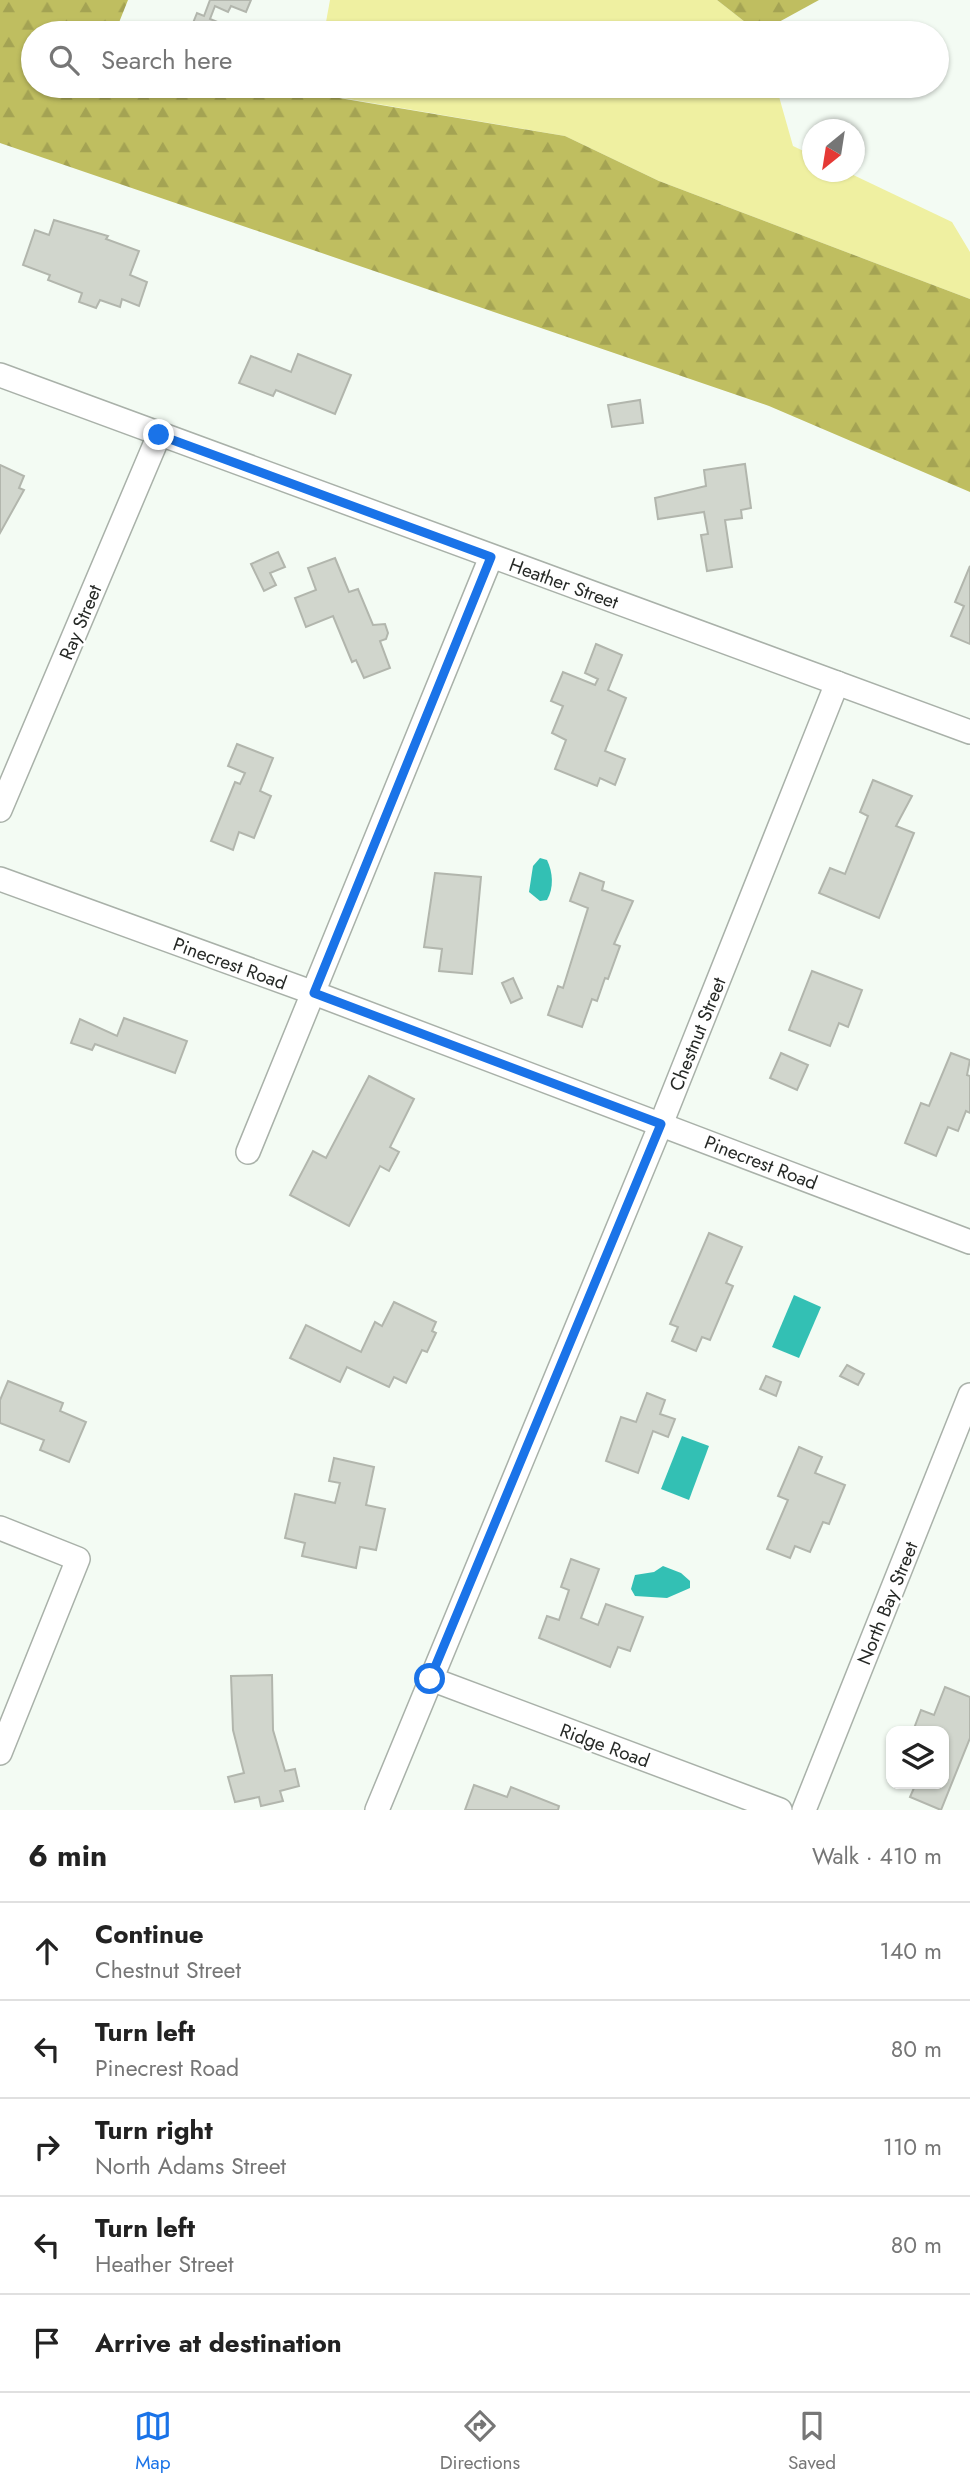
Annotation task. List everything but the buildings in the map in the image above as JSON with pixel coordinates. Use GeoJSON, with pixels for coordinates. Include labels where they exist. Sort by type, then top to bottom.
{"type":"FeatureCollection","features":[{"type":"Feature","properties":{"kind":"street","name":"Heather Street"},"geometry":{"type":"LineString","coordinates":[[0,376],[970,732]]}},
{"type":"Feature","properties":{"kind":"street","name":"Ray Street"},"geometry":{"type":"LineString","coordinates":[[0,810],[159,435]]}},
{"type":"Feature","properties":{"kind":"street"},"geometry":{"type":"LineString","coordinates":[[248,1152],[491,557]]}},
{"type":"Feature","properties":{"kind":"street","name":"Chestnut Street"},"geometry":{"type":"LineString","coordinates":[[377,1810],[661,1124],[837,683]]}},
{"type":"Feature","properties":{"kind":"street","name":"Pinecrest Road"},"geometry":{"type":"LineString","coordinates":[[0,880],[314,993],[970,1242]]}},
{"type":"Feature","properties":{"kind":"street","name":"North Bay Street"},"geometry":{"type":"LineString","coordinates":[[804,1810],[970,1395]]}},
{"type":"Feature","properties":{"kind":"street"},"geometry":{"type":"LineString","coordinates":[[0,1528],[78,1559],[0,1753]]}},
{"type":"Feature","properties":{"kind":"street","name":"Ridge Road"},"geometry":{"type":"LineString","coordinates":[[430,1679],[780,1810]]}},
{"type":"Feature","properties":{"kind":"green space"},"geometry":{"type":"Polygon","coordinates":[[[0,0],[128,0],[120,21],[21,21],[21,98],[339,98],[565,136],[659,181],[970,299],[970,492],[769,406],[0,143],[0,0]]]}},
{"type":"Feature","properties":{"kind":"green space"},"geometry":{"type":"Polygon","coordinates":[[[330,0],[717,0],[744,21],[326,21],[330,0]]]}},
{"type":"Feature","properties":{"kind":"green space"},"geometry":{"type":"Polygon","coordinates":[[[717,0],[819,0],[781,21],[744,21],[717,0]]]}},
{"type":"Feature","properties":{"kind":"green space"},"geometry":{"type":"Polygon","coordinates":[[[342,98],[779,98],[793,146],[802,150],[802,182],[865,181],[952,222],[970,252],[970,299],[659,181],[565,136],[342,98]]]}},
{"type":"Feature","properties":{"kind":"water"},"geometry":{"type":"Polygon","coordinates":[[[540,858],[547,860],[552,880],[547,900],[540,901],[529,892],[533,866],[540,858]]]}},
{"type":"Feature","properties":{"kind":"water"},"geometry":{"type":"Polygon","coordinates":[[[794,1295],[821,1307],[799,1358],[772,1347],[794,1295]]]}},
{"type":"Feature","properties":{"kind":"water"},"geometry":{"type":"Polygon","coordinates":[[[682,1436],[709,1446],[689,1500],[661,1489],[682,1436]]]}},
{"type":"Feature","properties":{"kind":"water"},"geometry":{"type":"Polygon","coordinates":[[[663,1566],[681,1573],[690,1581],[690,1588],[667,1598],[635,1596],[631,1589],[635,1575],[654,1572],[663,1566]]]}},
{"type":"Feature","properties":{"kind":"route"},"geometry":{"type":"LineString","coordinates":[[159,435],[491,557],[314,993],[661,1124],[430,1679]]}}]}
